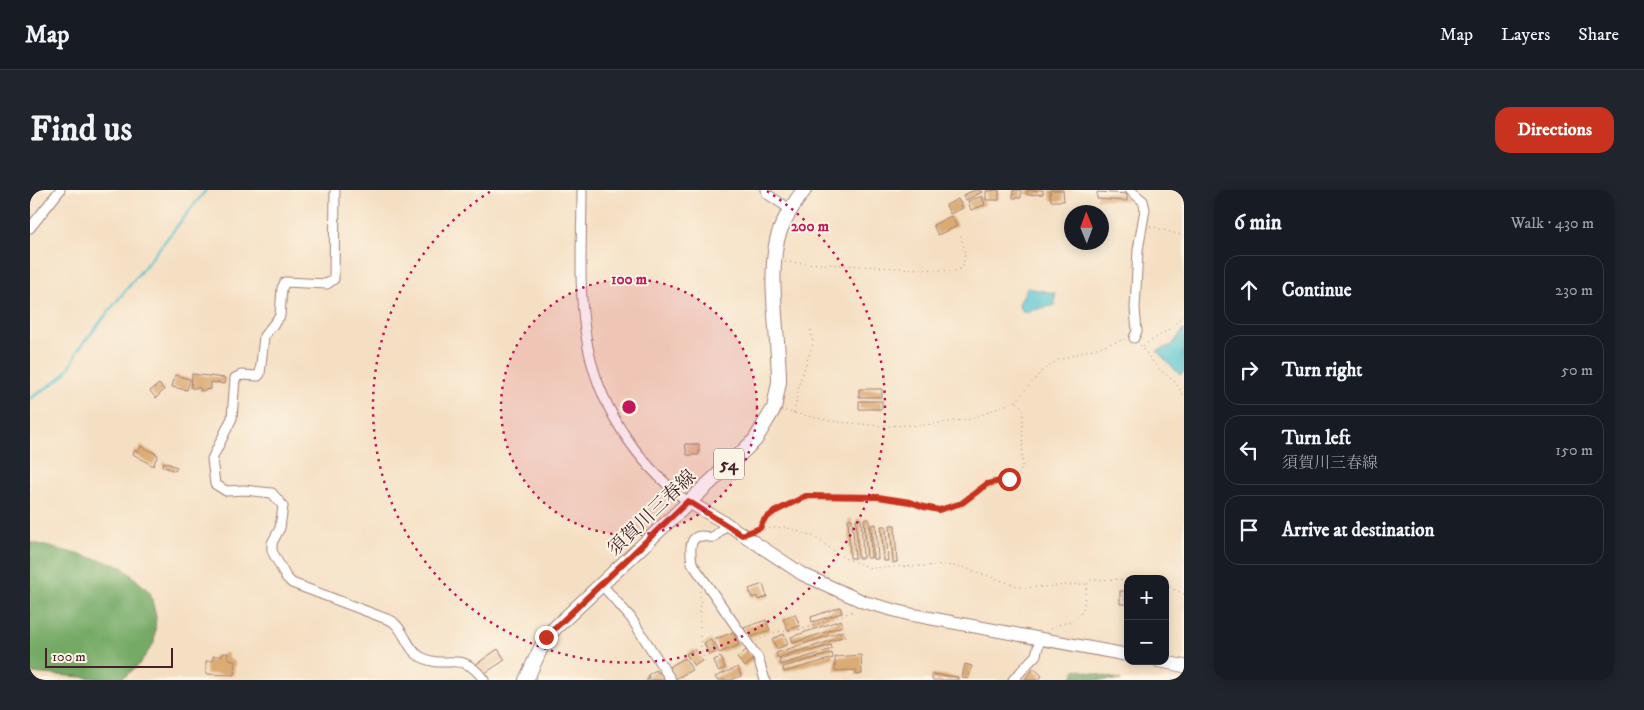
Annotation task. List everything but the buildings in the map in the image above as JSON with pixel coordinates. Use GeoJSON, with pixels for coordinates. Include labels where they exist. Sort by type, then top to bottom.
{"type":"FeatureCollection","features":[{"type":"Feature","properties":{"kind":"main road","name":"須賀川三春線"},"geometry":{"type":"LineString","coordinates":[[526,680],[546,637],[688,501],[755,440],[774,408],[779,382],[774,262],[777,240],[790,209],[804,190]]}},
{"type":"Feature","properties":{"kind":"street"},"geometry":{"type":"LineString","coordinates":[[30,228],[60,190]]}},
{"type":"Feature","properties":{"kind":"street"},"geometry":{"type":"LineString","coordinates":[[336,190],[334,279],[327,284],[285,282],[282,288],[280,316],[264,336],[260,374],[258,376],[241,375],[235,378],[232,418],[212,459],[215,484],[226,491],[244,490],[272,493],[277,497],[283,506],[280,528],[272,543],[272,551],[286,577],[292,583],[392,621],[400,626],[414,653],[423,659],[468,663],[484,680]]}},
{"type":"Feature","properties":{"kind":"street"},"geometry":{"type":"LineString","coordinates":[[582,190],[585,326],[590,356],[611,412],[631,446],[668,486],[688,501],[727,524],[802,574],[864,602],[908,614],[1124,654]]}},
{"type":"Feature","properties":{"kind":"street"},"geometry":{"type":"LineString","coordinates":[[766,190],[767,194],[790,209]]}},
{"type":"Feature","properties":{"kind":"street"},"geometry":{"type":"LineString","coordinates":[[1130,190],[1143,202],[1145,209],[1138,257],[1135,309],[1138,331],[1134,338]]}},
{"type":"Feature","properties":{"kind":"street"},"geometry":{"type":"LineString","coordinates":[[727,524],[714,537],[701,536],[693,541],[690,548],[692,563],[758,658],[765,680]]}},
{"type":"Feature","properties":{"kind":"street"},"geometry":{"type":"LineString","coordinates":[[602,585],[631,618],[671,680]]}},
{"type":"Feature","properties":{"kind":"street"},"geometry":{"type":"LineString","coordinates":[[1013,680],[1036,655],[1040,639]]}},
{"type":"Feature","properties":{"kind":"street"},"geometry":{"type":"LineString","coordinates":[[1169,663],[1184,666]]}},
{"type":"Feature","properties":{"kind":"path"},"geometry":{"type":"LineString","coordinates":[[1142,223],[1184,236]]}},
{"type":"Feature","properties":{"kind":"path"},"geometry":{"type":"LineString","coordinates":[[774,262],[956,271],[964,267],[965,261],[960,232]]}},
{"type":"Feature","properties":{"kind":"path"},"geometry":{"type":"LineString","coordinates":[[1142,347],[1168,330],[1184,315]]}},
{"type":"Feature","properties":{"kind":"path"},"geometry":{"type":"LineString","coordinates":[[794,414],[799,384],[813,344],[811,330]]}},
{"type":"Feature","properties":{"kind":"path"},"geometry":{"type":"LineString","coordinates":[[774,408],[830,421],[867,425],[911,426],[970,419],[1016,401],[1042,370],[1058,360],[1134,338],[1157,368],[1176,383],[1184,396]]}},
{"type":"Feature","properties":{"kind":"path"},"geometry":{"type":"LineString","coordinates":[[760,528],[764,520],[774,512],[795,500],[816,495],[902,500],[939,510],[962,503],[981,486],[1015,477],[1022,469],[1023,412],[1022,407],[1016,401]]}},
{"type":"Feature","properties":{"kind":"path"},"geometry":{"type":"LineString","coordinates":[[742,535],[760,528],[785,527],[813,536],[844,558],[872,568],[945,565],[962,567],[1023,588],[1086,584],[1095,578],[1124,579]]}},
{"type":"Feature","properties":{"kind":"path"},"geometry":{"type":"LineString","coordinates":[[705,582],[700,586],[702,608],[699,631],[705,661]]}},
{"type":"Feature","properties":{"kind":"path"},"geometry":{"type":"LineString","coordinates":[[1040,639],[1052,627],[1068,623],[1082,612],[1086,584]]}},
{"type":"Feature","properties":{"kind":"path"},"geometry":{"type":"LineString","coordinates":[[1169,587],[1184,594]]}},
{"type":"Feature","properties":{"kind":"path"},"geometry":{"type":"LineString","coordinates":[[748,644],[776,632],[804,629],[842,616],[861,606],[864,602]]}},
{"type":"Feature","properties":{"kind":"green space"},"geometry":{"type":"Polygon","coordinates":[[[30,542],[120,565],[150,592],[156,617],[154,643],[138,666],[120,680],[30,673],[30,542]]]}},
{"type":"Feature","properties":{"kind":"green space"},"geometry":{"type":"Polygon","coordinates":[[[1076,669],[1121,680],[1071,680],[1076,669]]]}},
{"type":"Feature","properties":{"kind":"water"},"geometry":{"type":"Polygon","coordinates":[[[1027,288],[1055,293],[1055,305],[1025,312],[1020,309],[1019,304],[1027,288]]]}},
{"type":"Feature","properties":{"kind":"water"},"geometry":{"type":"Polygon","coordinates":[[[1184,329],[1184,372],[1180,375],[1157,351],[1172,345],[1184,329]]]}},
{"type":"Feature","properties":{"kind":"waterway"},"geometry":{"type":"LineString","coordinates":[[30,399],[64,374],[74,360],[77,351],[206,190]]}},
{"type":"Feature","properties":{"kind":"route"},"geometry":{"type":"LineString","coordinates":[[546,637],[688,501],[742,535],[760,528],[764,520],[774,512],[806,496],[878,497],[910,502],[939,510],[968,500],[981,486],[1009,479]]}}]}
